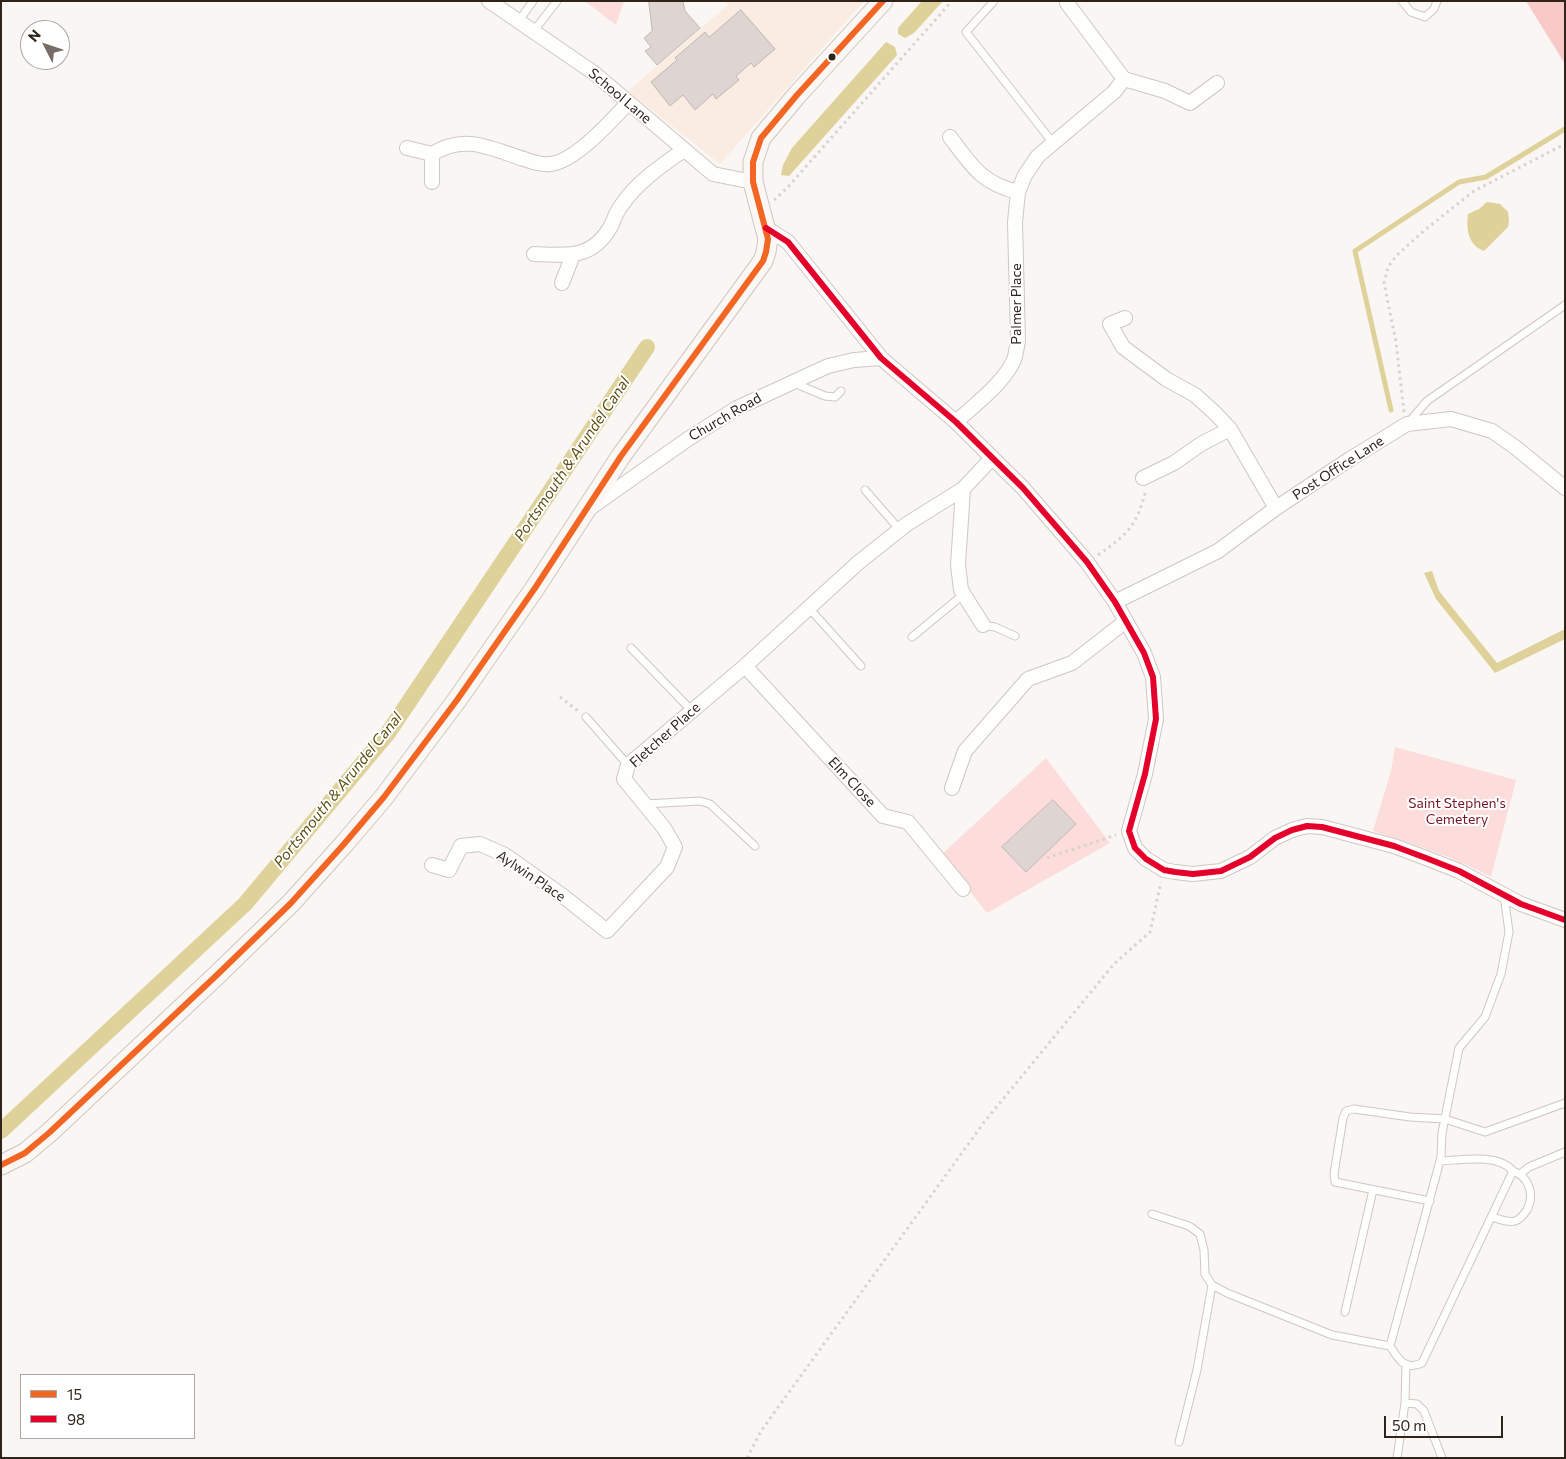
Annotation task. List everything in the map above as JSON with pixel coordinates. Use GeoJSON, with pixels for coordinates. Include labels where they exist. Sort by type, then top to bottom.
{"type":"FeatureCollection","features":[{"type":"Feature","properties":{"kind":"main road"},"geometry":{"type":"LineString","coordinates":[[1,1166],[26,1153],[50,1132],[219,973],[290,903],[344,844],[421,749],[535,588],[621,456],[757,271],[766,252],[768,239],[753,182],[753,162],[761,138],[796,95],[883,1]]}},
{"type":"Feature","properties":{"kind":"street","name":"School Lane"},"geometry":{"type":"LineString","coordinates":[[489,1],[594,73],[713,174],[753,182]]}},
{"type":"Feature","properties":{"kind":"street"},"geometry":{"type":"LineString","coordinates":[[1067,2],[1124,79],[1165,91],[1190,103],[1217,83]]}},
{"type":"Feature","properties":{"kind":"street","name":"Palmer Place"},"geometry":{"type":"LineString","coordinates":[[956,422],[996,384],[1015,357],[1018,341],[1015,222],[1018,192],[1025,175],[1038,156],[1114,92],[1124,79]]}},
{"type":"Feature","properties":{"kind":"street"},"geometry":{"type":"LineString","coordinates":[[407,148],[432,154],[440,149],[457,144],[474,144],[494,148],[532,162],[551,164],[573,154],[600,133],[628,103]]}},
{"type":"Feature","properties":{"kind":"street"},"geometry":{"type":"LineString","coordinates":[[950,137],[977,173],[1003,188],[1018,192]]}},
{"type":"Feature","properties":{"kind":"street"},"geometry":{"type":"LineString","coordinates":[[534,254],[573,256],[592,249],[602,239],[626,199],[648,176],[684,150]]}},
{"type":"Feature","properties":{"kind":"street"},"geometry":{"type":"LineString","coordinates":[[432,154],[432,182]]}},
{"type":"Feature","properties":{"kind":"street"},"geometry":{"type":"LineString","coordinates":[[763,220],[788,242],[881,358],[956,422],[1023,488],[1087,562],[1115,602],[1144,653],[1153,677],[1156,719],[1145,774],[1129,831],[1135,848],[1146,859],[1164,870],[1193,874],[1221,871],[1250,857],[1275,838],[1292,830],[1307,826],[1322,826],[1394,846],[1460,871],[1521,904],[1565,920]]}},
{"type":"Feature","properties":{"kind":"street"},"geometry":{"type":"LineString","coordinates":[[562,283],[573,256]]}},
{"type":"Feature","properties":{"kind":"street"},"geometry":{"type":"LineString","coordinates":[[1126,318],[1110,324],[1124,347],[1166,379],[1195,395],[1230,429],[1276,508]]}},
{"type":"Feature","properties":{"kind":"street","name":"Church Road"},"geometry":{"type":"LineString","coordinates":[[585,511],[736,408],[828,366],[854,360],[881,358]]}},
{"type":"Feature","properties":{"kind":"street","name":"Post Office Lane"},"geometry":{"type":"LineString","coordinates":[[1115,602],[1218,551],[1276,508],[1407,424],[1451,419],[1492,431],[1564,487]]}},
{"type":"Feature","properties":{"kind":"street"},"geometry":{"type":"LineString","coordinates":[[1144,478],[1174,463],[1201,444],[1230,429]]}},
{"type":"Feature","properties":{"kind":"street","name":"Fletcher Place"},"geometry":{"type":"LineString","coordinates":[[607,931],[667,867],[675,847],[664,828],[624,779],[628,765],[745,666],[859,562],[900,530],[963,489],[992,458]]}},
{"type":"Feature","properties":{"kind":"street"},"geometry":{"type":"LineString","coordinates":[[963,489],[958,565],[961,590],[983,625]]}},
{"type":"Feature","properties":{"kind":"street"},"geometry":{"type":"LineString","coordinates":[[952,788],[965,751],[1028,679],[1072,663],[1126,621]]}},
{"type":"Feature","properties":{"kind":"street","name":"Elm Close"},"geometry":{"type":"LineString","coordinates":[[745,666],[883,816],[908,822],[963,889]]}},
{"type":"Feature","properties":{"kind":"street","name":"Aylwin Place"},"geometry":{"type":"LineString","coordinates":[[432,866],[448,870],[460,846],[480,844],[505,855],[563,896],[607,931]]}},
{"type":"Feature","properties":{"kind":"lane"},"geometry":{"type":"LineString","coordinates":[[518,22],[533,1]]}},
{"type":"Feature","properties":{"kind":"lane"},"geometry":{"type":"LineString","coordinates":[[533,32],[557,1]]}},
{"type":"Feature","properties":{"kind":"lane"},"geometry":{"type":"LineString","coordinates":[[994,1],[966,32],[1053,143]]}},
{"type":"Feature","properties":{"kind":"lane"},"geometry":{"type":"LineString","coordinates":[[1402,1],[1412,12],[1425,17],[1434,9],[1437,1]]}},
{"type":"Feature","properties":{"kind":"lane"},"geometry":{"type":"LineString","coordinates":[[1407,424],[1427,401],[1565,305]]}},
{"type":"Feature","properties":{"kind":"lane"},"geometry":{"type":"LineString","coordinates":[[792,382],[825,396],[834,397],[841,391]]}},
{"type":"Feature","properties":{"kind":"lane"},"geometry":{"type":"LineString","coordinates":[[865,490],[900,530]]}},
{"type":"Feature","properties":{"kind":"lane"},"geometry":{"type":"LineString","coordinates":[[912,637],[964,594]]}},
{"type":"Feature","properties":{"kind":"lane"},"geometry":{"type":"LineString","coordinates":[[809,608],[861,666]]}},
{"type":"Feature","properties":{"kind":"lane"},"geometry":{"type":"LineString","coordinates":[[983,625],[995,627],[1015,636]]}},
{"type":"Feature","properties":{"kind":"lane"},"geometry":{"type":"LineString","coordinates":[[631,648],[692,711]]}},
{"type":"Feature","properties":{"kind":"lane"},"geometry":{"type":"LineString","coordinates":[[586,718],[628,765]]}},
{"type":"Feature","properties":{"kind":"lane"},"geometry":{"type":"LineString","coordinates":[[644,804],[700,800],[710,804],[755,846]]}},
{"type":"Feature","properties":{"kind":"lane"},"geometry":{"type":"LineString","coordinates":[[1504,895],[1509,932],[1501,974],[1485,1017],[1459,1048],[1445,1119],[1440,1161],[1390,1346],[1397,1359],[1415,1366],[1422,1362],[1512,1171]]}},
{"type":"Feature","properties":{"kind":"lane"},"geometry":{"type":"LineString","coordinates":[[1430,1201],[1335,1182],[1334,1174],[1343,1118],[1346,1111],[1354,1109],[1410,1117],[1445,1119],[1485,1132],[1564,1104]]}},
{"type":"Feature","properties":{"kind":"lane"},"geometry":{"type":"LineString","coordinates":[[1520,1174],[1529,1167],[1565,1152]]}},
{"type":"Feature","properties":{"kind":"lane"},"geometry":{"type":"LineString","coordinates":[[1440,1161],[1491,1160],[1508,1166],[1512,1171],[1520,1174],[1528,1184],[1531,1195],[1523,1216],[1515,1221],[1503,1220],[1492,1216]]}},
{"type":"Feature","properties":{"kind":"lane"},"geometry":{"type":"LineString","coordinates":[[1345,1312],[1373,1190]]}},
{"type":"Feature","properties":{"kind":"lane"},"geometry":{"type":"LineString","coordinates":[[1152,1214],[1189,1226],[1200,1234],[1204,1250],[1205,1274],[1212,1285],[1227,1294],[1332,1335],[1390,1346]]}},
{"type":"Feature","properties":{"kind":"lane"},"geometry":{"type":"LineString","coordinates":[[1179,1442],[1198,1370],[1212,1285]]}},
{"type":"Feature","properties":{"kind":"lane"},"geometry":{"type":"LineString","coordinates":[[1397,1458],[1405,1403],[1406,1364]]}},
{"type":"Feature","properties":{"kind":"lane"},"geometry":{"type":"LineString","coordinates":[[1405,1403],[1417,1404],[1424,1411],[1442,1458]]}},
{"type":"Feature","properties":{"kind":"path"},"geometry":{"type":"LineString","coordinates":[[763,220],[787,188],[952,1]]}},
{"type":"Feature","properties":{"kind":"path"},"geometry":{"type":"LineString","coordinates":[[1407,424],[1403,406],[1396,342],[1384,283],[1388,267],[1397,255],[1426,229],[1474,191],[1565,144]]}},
{"type":"Feature","properties":{"kind":"path"},"geometry":{"type":"LineString","coordinates":[[1087,562],[1126,534],[1139,515],[1146,490],[1144,478]]}},
{"type":"Feature","properties":{"kind":"path"},"geometry":{"type":"LineString","coordinates":[[560,697],[586,718]]}},
{"type":"Feature","properties":{"kind":"path"},"geometry":{"type":"LineString","coordinates":[[1047,858],[1129,831]]}},
{"type":"Feature","properties":{"kind":"path"},"geometry":{"type":"LineString","coordinates":[[747,1458],[761,1431],[985,1120],[1114,964],[1150,932],[1164,870]]}},
{"type":"Feature","properties":{"kind":"shaded area"},"geometry":{"type":"Polygon","coordinates":[[[725,1],[864,1],[720,164],[628,91],[728,5],[725,1]]]}},
{"type":"Feature","properties":{"kind":"shaded area"},"geometry":{"type":"Polygon","coordinates":[[[922,1],[943,1],[914,33],[905,38],[898,34],[898,28],[922,1]]]}},
{"type":"Feature","properties":{"kind":"shaded area"},"geometry":{"type":"Polygon","coordinates":[[[1526,1],[1565,1],[1565,64],[1526,1]]]}},
{"type":"Feature","properties":{"kind":"shaded area"},"geometry":{"type":"Polygon","coordinates":[[[886,42],[895,47],[897,55],[789,176],[781,175],[783,165],[792,148],[886,42]]]}},
{"type":"Feature","properties":{"kind":"shaded area"},"geometry":{"type":"Polygon","coordinates":[[[1487,202],[1500,204],[1508,212],[1509,221],[1508,227],[1484,251],[1471,241],[1467,220],[1468,214],[1479,209],[1487,202]]]}},
{"type":"Feature","properties":{"kind":"shaded area"},"geometry":{"type":"Polygon","coordinates":[[[1432,571],[1439,591],[1497,663],[1565,629],[1565,639],[1495,673],[1436,599],[1424,573],[1432,571]]]}},
{"type":"Feature","properties":{"kind":"green space"},"geometry":{"type":"Polygon","coordinates":[[[585,1],[624,1],[616,25],[585,1]]]}},
{"type":"Feature","properties":{"kind":"green space","name":"Saint Stephen's Cemetery"},"geometry":{"type":"Polygon","coordinates":[[[1395,747],[1516,780],[1491,877],[1448,857],[1373,831],[1391,771],[1395,747]]]}},
{"type":"Feature","properties":{"kind":"green space"},"geometry":{"type":"Polygon","coordinates":[[[1046,758],[1110,843],[987,913],[941,855],[1046,758]]]}},
{"type":"Feature","properties":{"kind":"building"},"geometry":{"type":"Polygon","coordinates":[[[649,1],[683,1],[685,11],[700,28],[657,65],[645,51],[651,47],[644,38],[652,31],[649,1]]]}},
{"type":"Feature","properties":{"kind":"building"},"geometry":{"type":"Polygon","coordinates":[[[741,10],[775,49],[754,67],[751,63],[736,76],[739,80],[716,99],[713,94],[695,110],[683,95],[670,106],[651,82],[677,60],[675,58],[705,32],[709,37],[741,10]]]}},
{"type":"Feature","properties":{"kind":"building"},"geometry":{"type":"Polygon","coordinates":[[[1053,800],[1076,824],[1026,872],[1002,847],[1053,800]]]}},
{"type":"Feature","properties":{"kind":"waterway"},"geometry":{"type":"LineString","coordinates":[[1391,410],[1355,251],[1459,182],[1486,177],[1565,129]]}},
{"type":"Feature","properties":{"kind":"waterway","name":"Portsmouth & Arundel Canal"},"geometry":{"type":"LineString","coordinates":[[1,1131],[245,904],[388,733],[647,347]]}},
{"type":"Feature","properties":{"kind":"transit line","name":"15"},"geometry":{"type":"LineString","coordinates":[[1,1165],[25,1153],[50,1132],[219,973],[291,903],[384,797],[457,700],[535,588],[621,456],[763,261],[768,239],[753,182],[753,162],[761,138],[797,95],[883,1]]}},
{"type":"Feature","properties":{"kind":"transit line","name":"98"},"geometry":{"type":"LineString","coordinates":[[766,228],[788,242],[881,358],[956,422],[1023,488],[1087,562],[1115,602],[1144,653],[1153,677],[1156,719],[1145,774],[1129,831],[1135,848],[1146,859],[1164,870],[1175,872],[1193,874],[1221,871],[1250,857],[1275,838],[1292,830],[1307,826],[1322,827],[1394,846],[1426,858],[1459,871],[1521,904],[1565,920]]}}]}
